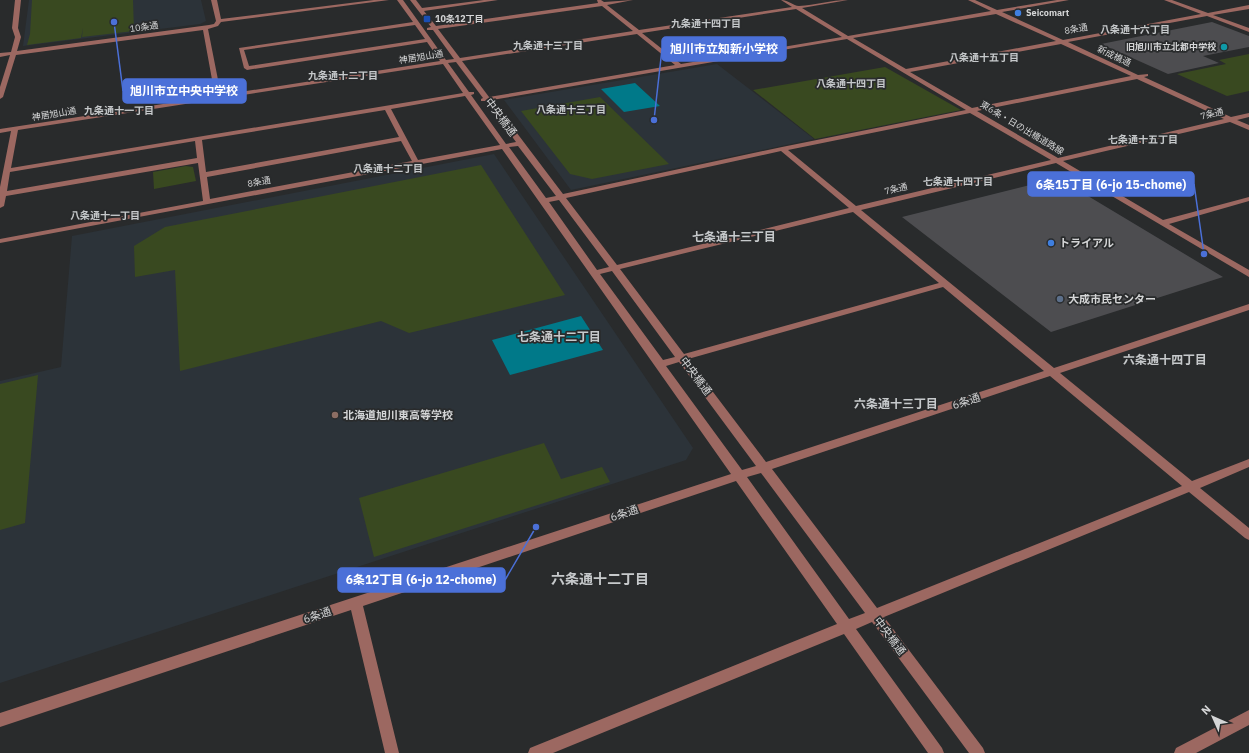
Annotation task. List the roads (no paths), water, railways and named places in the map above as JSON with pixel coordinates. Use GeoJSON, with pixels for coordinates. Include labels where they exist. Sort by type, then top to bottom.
{"type":"FeatureCollection","features":[{"type":"Feature","properties":{"kind":"street"},"geometry":{"type":"LineString","coordinates":[[0,98],[1,90],[18,37],[16,28],[18,0]]}},
{"type":"Feature","properties":{"kind":"street"},"geometry":{"type":"LineString","coordinates":[[214,0],[213,2],[219,22]]}},
{"type":"Feature","properties":{"kind":"street","name":"10条通"},"geometry":{"type":"LineString","coordinates":[[0,55],[205,28],[215,26],[219,22],[386,0]]}},
{"type":"Feature","properties":{"kind":"street","name":"中央橋通"},"geometry":{"type":"LineString","coordinates":[[400,0],[848,626],[937,753]]}},
{"type":"Feature","properties":{"kind":"street","name":"中央橋通"},"geometry":{"type":"LineString","coordinates":[[413,0],[978,753]]}},
{"type":"Feature","properties":{"kind":"street"},"geometry":{"type":"LineString","coordinates":[[421,10],[494,0]]}},
{"type":"Feature","properties":{"kind":"street"},"geometry":{"type":"LineString","coordinates":[[429,40],[247,68],[241,49],[419,26],[434,28],[599,2],[630,0]]}},
{"type":"Feature","properties":{"kind":"street","name":"東6条・日の出橋道路線"},"geometry":{"type":"LineString","coordinates":[[784,0],[1249,274]]}},
{"type":"Feature","properties":{"kind":"street","name":"神居旭山通"},"geometry":{"type":"LineString","coordinates":[[0,131],[845,0]]}},
{"type":"Feature","properties":{"kind":"street","name":"新成橋通"},"geometry":{"type":"LineString","coordinates":[[971,0],[1249,128]]}},
{"type":"Feature","properties":{"kind":"street","name":"新成橋通"},"geometry":{"type":"LineString","coordinates":[[982,0],[1249,122]]}},
{"type":"Feature","properties":{"kind":"street"},"geometry":{"type":"LineString","coordinates":[[473,102],[1066,0]]}},
{"type":"Feature","properties":{"kind":"street"},"geometry":{"type":"LineString","coordinates":[[1167,0],[1249,30]]}},
{"type":"Feature","properties":{"kind":"street"},"geometry":{"type":"LineString","coordinates":[[599,2],[680,66]]}},
{"type":"Feature","properties":{"kind":"street","name":"8条通"},"geometry":{"type":"LineString","coordinates":[[906,71],[1249,7]]}},
{"type":"Feature","properties":{"kind":"street"},"geometry":{"type":"LineString","coordinates":[[205,28],[218,97]]}},
{"type":"Feature","properties":{"kind":"street"},"geometry":{"type":"LineString","coordinates":[[544,201],[782,149],[1146,75]]}},
{"type":"Feature","properties":{"kind":"street"},"geometry":{"type":"LineString","coordinates":[[6,171],[481,91]]}},
{"type":"Feature","properties":{"kind":"street"},"geometry":{"type":"LineString","coordinates":[[387,108],[416,163]]}},
{"type":"Feature","properties":{"kind":"street","name":"7条通"},"geometry":{"type":"LineString","coordinates":[[595,273],[1249,115]]}},
{"type":"Feature","properties":{"kind":"street"},"geometry":{"type":"LineString","coordinates":[[0,206],[3,194],[8,149],[15,129]]}},
{"type":"Feature","properties":{"kind":"street"},"geometry":{"type":"LineString","coordinates":[[198,139],[207,202]]}},
{"type":"Feature","properties":{"kind":"street"},"geometry":{"type":"LineString","coordinates":[[204,175],[402,139]]}},
{"type":"Feature","properties":{"kind":"street","name":"8条通"},"geometry":{"type":"LineString","coordinates":[[0,241],[521,144]]}},
{"type":"Feature","properties":{"kind":"street"},"geometry":{"type":"LineString","coordinates":[[782,149],[1249,535]]}},
{"type":"Feature","properties":{"kind":"street"},"geometry":{"type":"LineString","coordinates":[[3,194],[201,160]]}},
{"type":"Feature","properties":{"kind":"street"},"geometry":{"type":"LineString","coordinates":[[1162,223],[1249,199]]}},
{"type":"Feature","properties":{"kind":"street"},"geometry":{"type":"LineString","coordinates":[[660,364],[945,284]]}},
{"type":"Feature","properties":{"kind":"street","name":"6条通"},"geometry":{"type":"LineString","coordinates":[[0,720],[1249,307]]}},
{"type":"Feature","properties":{"kind":"street"},"geometry":{"type":"LineString","coordinates":[[535,753],[1249,463]]}},
{"type":"Feature","properties":{"kind":"street"},"geometry":{"type":"LineString","coordinates":[[356,602],[392,753]]}},
{"type":"Feature","properties":{"kind":"street"},"geometry":{"type":"LineString","coordinates":[[1181,753],[1249,717]]}},
{"type":"Feature","properties":{"kind":"water"},"geometry":{"type":"Polygon","coordinates":[[[635,83],[660,106],[624,112],[601,89],[635,83]]]}},
{"type":"Feature","properties":{"kind":"water"},"geometry":{"type":"Polygon","coordinates":[[[581,316],[603,350],[510,375],[492,340],[581,316]]]}},
{"type":"Feature","properties":{"kind":"place","name":"Seicomart"},"geometry":{"type":"Point","coordinates":[1018,13]}},
{"type":"Feature","properties":{"kind":"place","name":"10条12丁目"},"geometry":{"type":"Point","coordinates":[427,19]}},
{"type":"Feature","properties":{"kind":"place","name":"旭川市立中央中学校"},"geometry":{"type":"Point","coordinates":[114,22]}},
{"type":"Feature","properties":{"kind":"place","name":"旧旭川市立北都中学校"},"geometry":{"type":"Point","coordinates":[1224,47]}},
{"type":"Feature","properties":{"kind":"place","name":"旭川市立知新小学校"},"geometry":{"type":"Point","coordinates":[654,120]}},
{"type":"Feature","properties":{"kind":"place","name":"トライアル"},"geometry":{"type":"Point","coordinates":[1051,243]}},
{"type":"Feature","properties":{"kind":"place","name":"6条15丁目 (6-jo 15-chome)"},"geometry":{"type":"Point","coordinates":[1204,254]}},
{"type":"Feature","properties":{"kind":"place","name":"大成市民センター"},"geometry":{"type":"Point","coordinates":[1060,299]}},
{"type":"Feature","properties":{"kind":"place","name":"北海道旭川東高等学校"},"geometry":{"type":"Point","coordinates":[335,415]}},
{"type":"Feature","properties":{"kind":"place","name":"6条12丁目 (6-jo 12-chome)"},"geometry":{"type":"Point","coordinates":[536,527]}},
{"type":"Feature","properties":{"kind":"district","name":"九条通十四丁目"},"geometry":{"type":"Point","coordinates":[706,23]}},
{"type":"Feature","properties":{"kind":"district","name":"八条通十六丁目"},"geometry":{"type":"Point","coordinates":[1135,29]}},
{"type":"Feature","properties":{"kind":"district","name":"九条通十三丁目"},"geometry":{"type":"Point","coordinates":[548,45]}},
{"type":"Feature","properties":{"kind":"district","name":"八条通十五丁目"},"geometry":{"type":"Point","coordinates":[984,57]}},
{"type":"Feature","properties":{"kind":"district","name":"九条通十二丁目"},"geometry":{"type":"Point","coordinates":[343,75]}},
{"type":"Feature","properties":{"kind":"district","name":"八条通十四丁目"},"geometry":{"type":"Point","coordinates":[851,83]}},
{"type":"Feature","properties":{"kind":"district","name":"八条通十三丁目"},"geometry":{"type":"Point","coordinates":[571,109]}},
{"type":"Feature","properties":{"kind":"district","name":"九条通十一丁目"},"geometry":{"type":"Point","coordinates":[119,110]}},
{"type":"Feature","properties":{"kind":"district","name":"七条通十五丁目"},"geometry":{"type":"Point","coordinates":[1143,139]}},
{"type":"Feature","properties":{"kind":"district","name":"八条通十二丁目"},"geometry":{"type":"Point","coordinates":[388,168]}},
{"type":"Feature","properties":{"kind":"district","name":"七条通十四丁目"},"geometry":{"type":"Point","coordinates":[958,181]}},
{"type":"Feature","properties":{"kind":"district","name":"八条通十一丁目"},"geometry":{"type":"Point","coordinates":[105,215]}},
{"type":"Feature","properties":{"kind":"district","name":"七条通十三丁目"},"geometry":{"type":"Point","coordinates":[734,237]}},
{"type":"Feature","properties":{"kind":"district","name":"七条通十二丁目"},"geometry":{"type":"Point","coordinates":[559,337]}},
{"type":"Feature","properties":{"kind":"district","name":"六条通十四丁目"},"geometry":{"type":"Point","coordinates":[1165,360]}},
{"type":"Feature","properties":{"kind":"district","name":"六条通十三丁目"},"geometry":{"type":"Point","coordinates":[896,404]}},
{"type":"Feature","properties":{"kind":"district","name":"六条通十二丁目"},"geometry":{"type":"Point","coordinates":[600,579]}}]}
